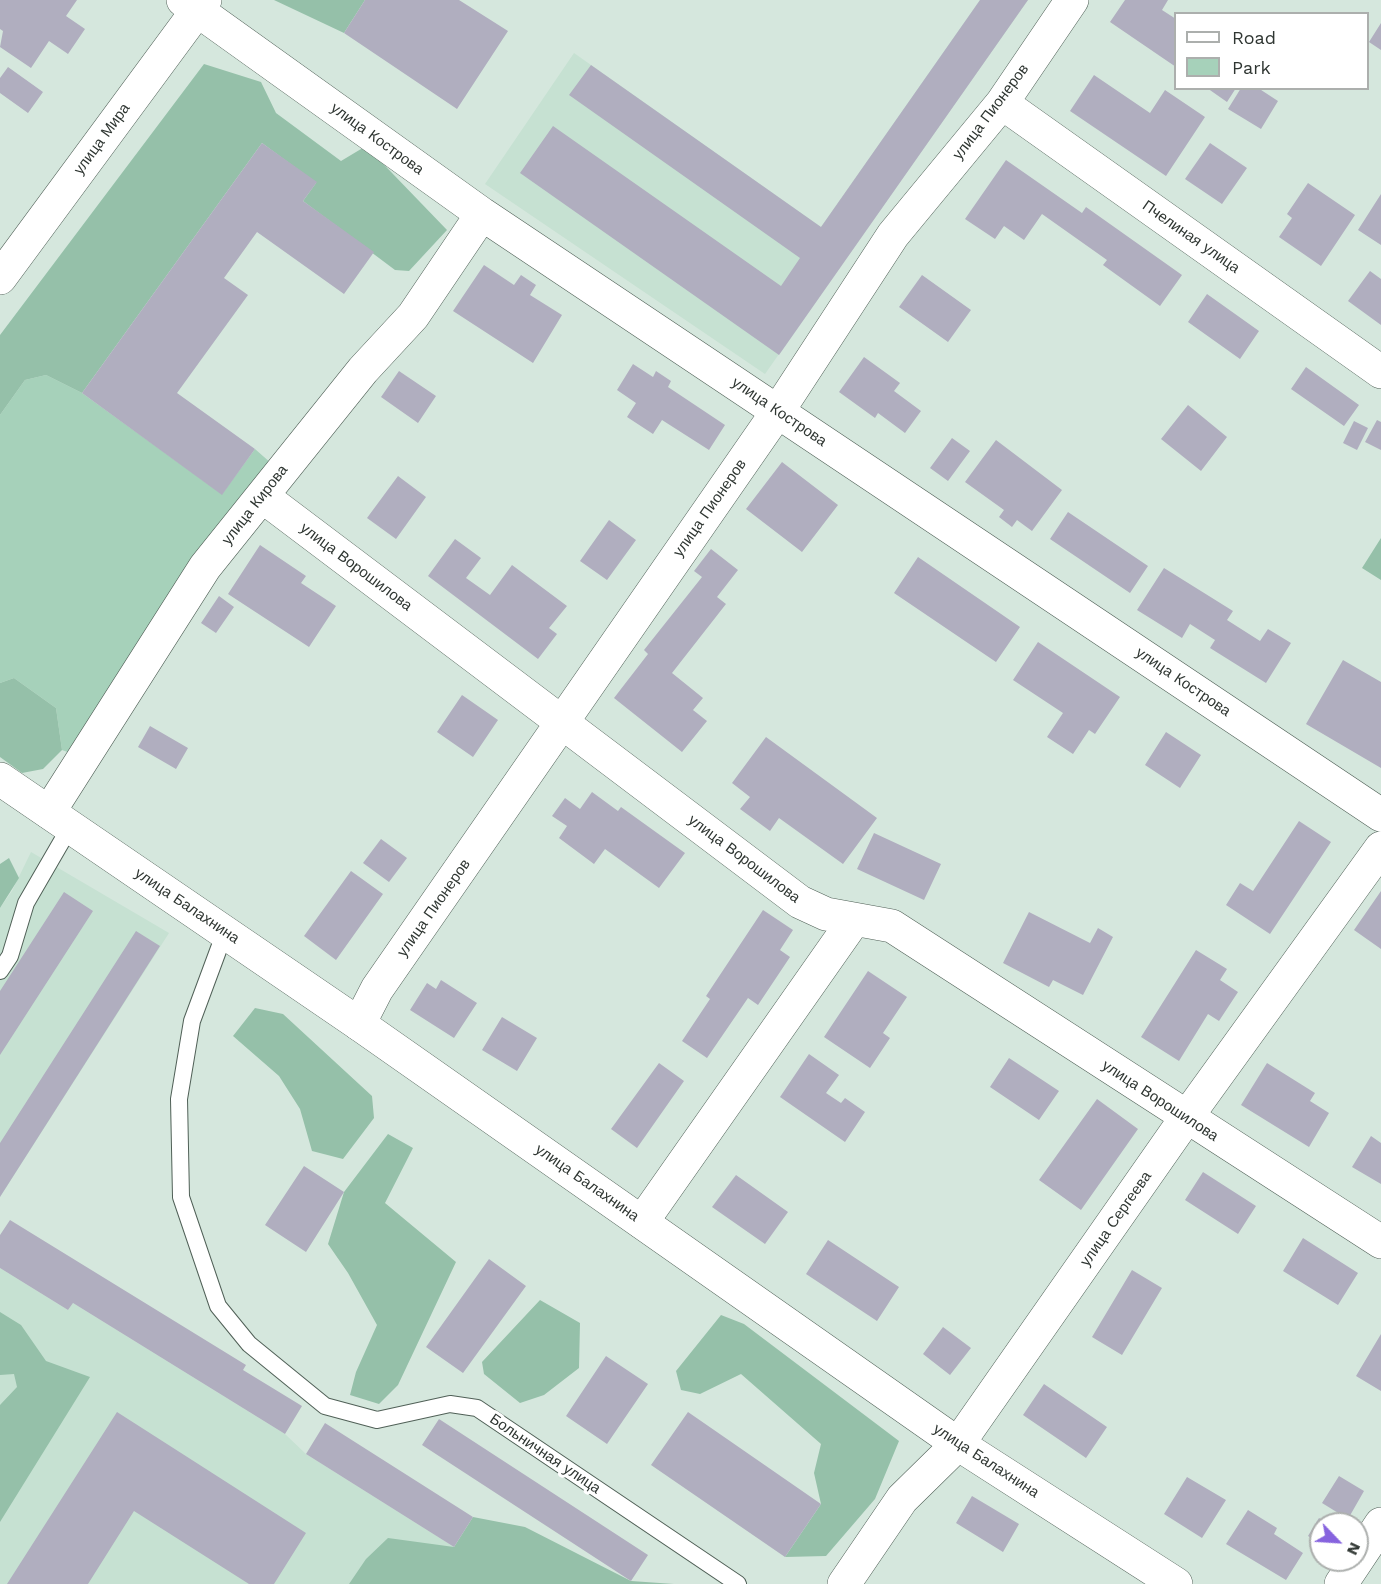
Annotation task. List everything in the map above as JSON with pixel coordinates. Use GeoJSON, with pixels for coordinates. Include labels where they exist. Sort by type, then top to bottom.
{"type":"FeatureCollection","features":[{"type":"Feature","properties":{"kind":"street","name":"улица Пионеров"},"geometry":{"type":"LineString","coordinates":[[359,1024],[377,989],[778,411],[893,236],[1002,103],[1072,0]]}},
{"type":"Feature","properties":{"kind":"street","name":"улица Кострова"},"geometry":{"type":"LineString","coordinates":[[195,3],[482,214],[1381,814]]}},
{"type":"Feature","properties":{"kind":"street","name":"улица Мира"},"geometry":{"type":"LineString","coordinates":[[0,278],[195,3]]}},
{"type":"Feature","properties":{"kind":"street","name":"Пчелиная улица"},"geometry":{"type":"LineString","coordinates":[[1002,103],[1381,372]]}},
{"type":"Feature","properties":{"kind":"street","name":"улица Кирова"},"geometry":{"type":"LineString","coordinates":[[60,819],[205,567],[363,370],[413,316],[482,214]]}},
{"type":"Feature","properties":{"kind":"street","name":"улица Ворошилова"},"geometry":{"type":"LineString","coordinates":[[262,496],[800,902],[826,914],[892,926],[1381,1242]]}},
{"type":"Feature","properties":{"kind":"street","name":"улица Балахнина"},"geometry":{"type":"LineString","coordinates":[[0,779],[359,1024],[958,1444],[1176,1584]]}},
{"type":"Feature","properties":{"kind":"street","name":"улица Сергеева"},"geometry":{"type":"LineString","coordinates":[[844,1584],[902,1498],[958,1444],[1186,1118],[1381,848]]}},
{"type":"Feature","properties":{"kind":"street"},"geometry":{"type":"LineString","coordinates":[[642,1222],[854,920]]}},
{"type":"Feature","properties":{"kind":"street"},"geometry":{"type":"LineString","coordinates":[[1369,1542],[1381,1524]]}},
{"type":"Feature","properties":{"kind":"lane"},"geometry":{"type":"LineString","coordinates":[[0,971],[10,956],[26,903],[60,819]]}},
{"type":"Feature","properties":{"kind":"lane","name":"Больничная улица"},"geometry":{"type":"LineString","coordinates":[[225,932],[192,1021],[179,1099],[181,1197],[218,1306],[249,1344],[325,1406],[377,1420],[450,1404],[477,1408],[738,1584]]}},
{"type":"Feature","properties":{"kind":"shaded area"},"geometry":{"type":"Polygon","coordinates":[[[274,0],[365,0],[344,33],[274,0]]]}},
{"type":"Feature","properties":{"kind":"shaded area"},"geometry":{"type":"Polygon","coordinates":[[[980,0],[1028,0],[765,374],[485,184],[574,53],[821,227],[980,0]]]}},
{"type":"Feature","properties":{"kind":"shaded area"},"geometry":{"type":"Polygon","coordinates":[[[204,64],[261,82],[276,113],[341,161],[366,146],[447,230],[409,271],[395,270],[303,201],[316,183],[262,143],[82,393],[46,375],[25,380],[0,415],[0,335],[204,64]]]}},
{"type":"Feature","properties":{"kind":"shaded area"},"geometry":{"type":"Polygon","coordinates":[[[1381,538],[1381,580],[1362,568],[1381,538]]]}},
{"type":"Feature","properties":{"kind":"shaded area"},"geometry":{"type":"Polygon","coordinates":[[[14,678],[56,708],[62,750],[43,769],[22,773],[0,757],[0,683],[14,678]]]}},
{"type":"Feature","properties":{"kind":"shaded area"},"geometry":{"type":"Polygon","coordinates":[[[31,852],[169,933],[0,1197],[0,908],[12,891],[31,852]]]}},
{"type":"Feature","properties":{"kind":"shaded area"},"geometry":{"type":"Polygon","coordinates":[[[9,858],[19,878],[0,908],[0,864],[9,858]]]}},
{"type":"Feature","properties":{"kind":"shaded area"},"geometry":{"type":"Polygon","coordinates":[[[255,1008],[283,1014],[372,1096],[374,1118],[343,1159],[312,1151],[300,1109],[279,1076],[233,1036],[255,1008]]]}},
{"type":"Feature","properties":{"kind":"shaded area"},"geometry":{"type":"Polygon","coordinates":[[[388,1134],[413,1148],[385,1203],[456,1262],[398,1385],[379,1404],[350,1395],[356,1372],[377,1325],[348,1273],[328,1244],[344,1192],[388,1134]]]}},
{"type":"Feature","properties":{"kind":"shaded area"},"geometry":{"type":"Polygon","coordinates":[[[0,1268],[68,1310],[73,1303],[285,1434],[306,1454],[454,1547],[490,1584],[0,1584],[0,1268]]]}},
{"type":"Feature","properties":{"kind":"shaded area"},"geometry":{"type":"Polygon","coordinates":[[[540,1300],[580,1323],[579,1368],[544,1395],[520,1403],[484,1374],[482,1362],[540,1300]]]}},
{"type":"Feature","properties":{"kind":"shaded area"},"geometry":{"type":"Polygon","coordinates":[[[0,1312],[21,1325],[46,1361],[90,1377],[0,1522],[0,1405],[17,1387],[14,1374],[0,1375],[0,1312]]]}},
{"type":"Feature","properties":{"kind":"shaded area"},"geometry":{"type":"Polygon","coordinates":[[[721,1315],[744,1324],[899,1441],[875,1499],[826,1556],[785,1557],[821,1504],[814,1473],[821,1444],[741,1374],[700,1394],[681,1390],[676,1371],[721,1315]]]}},
{"type":"Feature","properties":{"kind":"shaded area"},"geometry":{"type":"Polygon","coordinates":[[[473,1517],[525,1527],[631,1581],[674,1584],[349,1584],[366,1559],[388,1538],[454,1547],[473,1517]]]}},
{"type":"Feature","properties":{"kind":"green space"},"geometry":{"type":"Polygon","coordinates":[[[46,375],[82,393],[222,494],[255,449],[272,464],[73,754],[62,750],[56,708],[14,678],[0,683],[0,415],[25,380],[46,375]]]}},
{"type":"Feature","properties":{"kind":"building"},"geometry":{"type":"Polygon","coordinates":[[[0,0],[77,0],[66,16],[85,29],[68,54],[49,41],[31,68],[0,47],[3,31],[0,29],[0,0]]]}},
{"type":"Feature","properties":{"kind":"building"},"geometry":{"type":"Polygon","coordinates":[[[365,0],[459,0],[508,31],[457,109],[344,33],[365,0]]]}},
{"type":"Feature","properties":{"kind":"building"},"geometry":{"type":"Polygon","coordinates":[[[980,0],[1028,0],[779,355],[520,173],[553,126],[781,286],[800,258],[569,95],[591,65],[821,227],[980,0]]]}},
{"type":"Feature","properties":{"kind":"building"},"geometry":{"type":"Polygon","coordinates":[[[1125,0],[1168,0],[1162,10],[1174,18],[1174,66],[1110,22],[1125,0]]]}},
{"type":"Feature","properties":{"kind":"building"},"geometry":{"type":"Polygon","coordinates":[[[1381,23],[1381,50],[1369,42],[1381,23]]]}},
{"type":"Feature","properties":{"kind":"building"},"geometry":{"type":"Polygon","coordinates":[[[8,67],[43,92],[28,113],[0,93],[0,78],[8,67]]]}},
{"type":"Feature","properties":{"kind":"building"},"geometry":{"type":"Polygon","coordinates":[[[1094,75],[1150,113],[1165,90],[1205,117],[1166,176],[1070,111],[1094,75]]]}},
{"type":"Feature","properties":{"kind":"building"},"geometry":{"type":"Polygon","coordinates":[[[1210,90],[1235,90],[1227,102],[1210,90]]]}},
{"type":"Feature","properties":{"kind":"building"},"geometry":{"type":"Polygon","coordinates":[[[1240,90],[1261,90],[1278,101],[1261,129],[1228,109],[1240,90]]]}},
{"type":"Feature","properties":{"kind":"building"},"geometry":{"type":"Polygon","coordinates":[[[262,143],[317,182],[303,201],[374,252],[344,294],[257,232],[224,278],[248,295],[177,393],[255,449],[222,495],[82,393],[262,143]]]}},
{"type":"Feature","properties":{"kind":"building"},"geometry":{"type":"Polygon","coordinates":[[[1210,143],[1247,168],[1222,204],[1185,179],[1210,143]]]}},
{"type":"Feature","properties":{"kind":"building"},"geometry":{"type":"Polygon","coordinates":[[[1006,160],[1082,213],[1086,207],[1182,275],[1160,306],[1103,265],[1107,260],[1042,214],[1024,240],[1004,226],[995,239],[965,219],[1006,160]]]}},
{"type":"Feature","properties":{"kind":"building"},"geometry":{"type":"Polygon","coordinates":[[[1308,183],[1355,215],[1321,266],[1279,237],[1292,218],[1287,214],[1308,183]]]}},
{"type":"Feature","properties":{"kind":"building"},"geometry":{"type":"Polygon","coordinates":[[[1381,194],[1381,245],[1358,230],[1381,194]]]}},
{"type":"Feature","properties":{"kind":"building"},"geometry":{"type":"Polygon","coordinates":[[[484,265],[514,285],[521,275],[536,285],[530,295],[562,315],[533,363],[453,311],[484,265]]]}},
{"type":"Feature","properties":{"kind":"building"},"geometry":{"type":"Polygon","coordinates":[[[1370,271],[1381,279],[1381,325],[1348,301],[1370,271]]]}},
{"type":"Feature","properties":{"kind":"building"},"geometry":{"type":"Polygon","coordinates":[[[922,275],[971,310],[948,342],[899,307],[922,275]]]}},
{"type":"Feature","properties":{"kind":"building"},"geometry":{"type":"Polygon","coordinates":[[[1207,294],[1259,331],[1240,359],[1188,322],[1207,294]]]}},
{"type":"Feature","properties":{"kind":"building"},"geometry":{"type":"Polygon","coordinates":[[[864,357],[900,383],[894,391],[921,411],[905,433],[878,413],[875,418],[839,392],[864,357]]]}},
{"type":"Feature","properties":{"kind":"building"},"geometry":{"type":"Polygon","coordinates":[[[633,364],[653,377],[656,371],[671,381],[668,387],[725,425],[709,450],[662,420],[653,434],[627,417],[636,403],[617,390],[633,364]]]}},
{"type":"Feature","properties":{"kind":"building"},"geometry":{"type":"Polygon","coordinates":[[[1306,367],[1359,405],[1344,426],[1291,389],[1306,367]]]}},
{"type":"Feature","properties":{"kind":"building"},"geometry":{"type":"Polygon","coordinates":[[[399,371],[436,396],[418,423],[381,397],[399,371]]]}},
{"type":"Feature","properties":{"kind":"building"},"geometry":{"type":"Polygon","coordinates":[[[1188,405],[1227,437],[1201,471],[1161,439],[1188,405]]]}},
{"type":"Feature","properties":{"kind":"building"},"geometry":{"type":"Polygon","coordinates":[[[1377,420],[1381,422],[1381,450],[1365,442],[1377,420]]]}},
{"type":"Feature","properties":{"kind":"building"},"geometry":{"type":"Polygon","coordinates":[[[1354,421],[1368,428],[1357,450],[1343,443],[1354,421]]]}},
{"type":"Feature","properties":{"kind":"building"},"geometry":{"type":"Polygon","coordinates":[[[952,438],[970,451],[948,481],[930,468],[952,438]]]}},
{"type":"Feature","properties":{"kind":"building"},"geometry":{"type":"Polygon","coordinates":[[[996,440],[1062,490],[1032,531],[1017,520],[1012,527],[999,517],[1004,510],[965,482],[996,440]]]}},
{"type":"Feature","properties":{"kind":"building"},"geometry":{"type":"Polygon","coordinates":[[[782,462],[838,505],[802,552],[746,509],[782,462]]]}},
{"type":"Feature","properties":{"kind":"building"},"geometry":{"type":"Polygon","coordinates":[[[398,476],[426,497],[396,539],[367,518],[398,476]]]}},
{"type":"Feature","properties":{"kind":"building"},"geometry":{"type":"Polygon","coordinates":[[[1068,512],[1148,566],[1130,593],[1050,539],[1068,512]]]}},
{"type":"Feature","properties":{"kind":"building"},"geometry":{"type":"Polygon","coordinates":[[[609,520],[636,540],[607,580],[580,561],[609,520]]]}},
{"type":"Feature","properties":{"kind":"building"},"geometry":{"type":"Polygon","coordinates":[[[455,539],[481,558],[466,578],[490,595],[512,565],[567,606],[549,628],[557,634],[538,659],[428,576],[455,539]]]}},
{"type":"Feature","properties":{"kind":"building"},"geometry":{"type":"Polygon","coordinates":[[[260,545],[306,576],[301,583],[336,606],[309,647],[228,594],[260,545]]]}},
{"type":"Feature","properties":{"kind":"building"},"geometry":{"type":"Polygon","coordinates":[[[711,549],[738,570],[717,597],[726,604],[672,673],[703,698],[693,710],[707,721],[682,752],[614,698],[648,654],[644,650],[702,577],[694,571],[711,549]]]}},
{"type":"Feature","properties":{"kind":"building"},"geometry":{"type":"Polygon","coordinates":[[[918,557],[1020,627],[996,662],[894,593],[918,557]]]}},
{"type":"Feature","properties":{"kind":"building"},"geometry":{"type":"Polygon","coordinates":[[[1164,568],[1233,611],[1227,620],[1260,641],[1268,629],[1291,643],[1266,683],[1210,648],[1215,640],[1190,624],[1182,638],[1137,610],[1164,568]]]}},
{"type":"Feature","properties":{"kind":"building"},"geometry":{"type":"Polygon","coordinates":[[[219,596],[234,607],[216,633],[201,623],[219,596]]]}},
{"type":"Feature","properties":{"kind":"building"},"geometry":{"type":"Polygon","coordinates":[[[1038,642],[1120,697],[1095,734],[1089,730],[1073,754],[1047,737],[1063,713],[1013,680],[1038,642]]]}},
{"type":"Feature","properties":{"kind":"building"},"geometry":{"type":"Polygon","coordinates":[[[1343,660],[1381,682],[1381,768],[1306,724],[1343,660]]]}},
{"type":"Feature","properties":{"kind":"building"},"geometry":{"type":"Polygon","coordinates":[[[462,695],[498,720],[473,757],[437,732],[462,695]]]}},
{"type":"Feature","properties":{"kind":"building"},"geometry":{"type":"Polygon","coordinates":[[[150,726],[188,748],[176,769],[138,747],[150,726]]]}},
{"type":"Feature","properties":{"kind":"building"},"geometry":{"type":"Polygon","coordinates":[[[1166,732],[1201,755],[1180,788],[1145,765],[1166,732]]]}},
{"type":"Feature","properties":{"kind":"building"},"geometry":{"type":"Polygon","coordinates":[[[766,737],[877,818],[843,864],[779,818],[770,831],[740,809],[750,797],[732,783],[766,737]]]}},
{"type":"Feature","properties":{"kind":"building"},"geometry":{"type":"Polygon","coordinates":[[[592,792],[618,811],[621,807],[685,853],[659,888],[605,849],[594,864],[559,838],[567,826],[552,816],[565,798],[580,809],[592,792]]]}},
{"type":"Feature","properties":{"kind":"building"},"geometry":{"type":"Polygon","coordinates":[[[1299,821],[1331,842],[1270,934],[1226,905],[1240,883],[1253,891],[1299,821]]]}},
{"type":"Feature","properties":{"kind":"building"},"geometry":{"type":"Polygon","coordinates":[[[874,833],[941,864],[924,900],[857,869],[874,833]]]}},
{"type":"Feature","properties":{"kind":"building"},"geometry":{"type":"Polygon","coordinates":[[[381,839],[407,858],[389,882],[363,863],[381,839]]]}},
{"type":"Feature","properties":{"kind":"building"},"geometry":{"type":"Polygon","coordinates":[[[351,871],[383,894],[336,960],[304,936],[351,871]]]}},
{"type":"Feature","properties":{"kind":"building"},"geometry":{"type":"Polygon","coordinates":[[[1381,891],[1381,949],[1354,930],[1381,891]]]}},
{"type":"Feature","properties":{"kind":"building"},"geometry":{"type":"Polygon","coordinates":[[[64,892],[93,911],[0,1055],[0,991],[64,892]]]}},
{"type":"Feature","properties":{"kind":"building"},"geometry":{"type":"Polygon","coordinates":[[[763,910],[793,930],[780,950],[790,957],[758,1005],[748,998],[707,1058],[682,1041],[710,999],[706,996],[763,910]]]}},
{"type":"Feature","properties":{"kind":"building"},"geometry":{"type":"Polygon","coordinates":[[[1029,912],[1090,943],[1098,928],[1113,937],[1083,995],[1053,980],[1049,987],[1003,963],[1029,912]]]}},
{"type":"Feature","properties":{"kind":"building"},"geometry":{"type":"Polygon","coordinates":[[[136,931],[160,946],[0,1197],[0,1143],[136,931]]]}},
{"type":"Feature","properties":{"kind":"building"},"geometry":{"type":"Polygon","coordinates":[[[1196,950],[1227,969],[1220,980],[1238,992],[1219,1021],[1208,1014],[1179,1061],[1141,1037],[1196,950]]]}},
{"type":"Feature","properties":{"kind":"building"},"geometry":{"type":"Polygon","coordinates":[[[868,971],[907,997],[883,1033],[890,1038],[870,1068],[824,1037],[868,971]]]}},
{"type":"Feature","properties":{"kind":"building"},"geometry":{"type":"Polygon","coordinates":[[[441,980],[477,1003],[454,1038],[410,1010],[427,983],[436,989],[441,980]]]}},
{"type":"Feature","properties":{"kind":"building"},"geometry":{"type":"Polygon","coordinates":[[[502,1017],[537,1038],[517,1071],[482,1050],[502,1017]]]}},
{"type":"Feature","properties":{"kind":"building"},"geometry":{"type":"Polygon","coordinates":[[[809,1054],[839,1075],[826,1093],[841,1103],[845,1098],[865,1112],[845,1142],[780,1097],[809,1054]]]}},
{"type":"Feature","properties":{"kind":"building"},"geometry":{"type":"Polygon","coordinates":[[[1009,1058],[1059,1091],[1039,1120],[990,1087],[1009,1058]]]}},
{"type":"Feature","properties":{"kind":"building"},"geometry":{"type":"Polygon","coordinates":[[[659,1063],[684,1081],[637,1148],[611,1129],[659,1063]]]}},
{"type":"Feature","properties":{"kind":"building"},"geometry":{"type":"Polygon","coordinates":[[[1267,1063],[1315,1093],[1310,1101],[1329,1113],[1309,1147],[1241,1105],[1267,1063]]]}},
{"type":"Feature","properties":{"kind":"building"},"geometry":{"type":"Polygon","coordinates":[[[1097,1099],[1138,1129],[1081,1210],[1039,1180],[1097,1099]]]}},
{"type":"Feature","properties":{"kind":"building"},"geometry":{"type":"Polygon","coordinates":[[[1371,1136],[1381,1143],[1381,1184],[1352,1167],[1371,1136]]]}},
{"type":"Feature","properties":{"kind":"building"},"geometry":{"type":"Polygon","coordinates":[[[304,1166],[344,1192],[306,1252],[265,1225],[304,1166]]]}},
{"type":"Feature","properties":{"kind":"building"},"geometry":{"type":"Polygon","coordinates":[[[1203,1172],[1256,1206],[1238,1234],[1185,1200],[1203,1172]]]}},
{"type":"Feature","properties":{"kind":"building"},"geometry":{"type":"Polygon","coordinates":[[[736,1175],[788,1212],[765,1244],[712,1207],[736,1175]]]}},
{"type":"Feature","properties":{"kind":"building"},"geometry":{"type":"Polygon","coordinates":[[[10,1220],[246,1365],[243,1370],[302,1406],[285,1434],[73,1303],[68,1310],[0,1268],[0,1235],[10,1220]]]}},
{"type":"Feature","properties":{"kind":"building"},"geometry":{"type":"Polygon","coordinates":[[[1303,1238],[1358,1273],[1338,1305],[1283,1271],[1303,1238]]]}},
{"type":"Feature","properties":{"kind":"building"},"geometry":{"type":"Polygon","coordinates":[[[828,1240],[899,1287],[877,1321],[806,1274],[828,1240]]]}},
{"type":"Feature","properties":{"kind":"building"},"geometry":{"type":"Polygon","coordinates":[[[489,1259],[526,1286],[463,1373],[426,1347],[489,1259]]]}},
{"type":"Feature","properties":{"kind":"building"},"geometry":{"type":"Polygon","coordinates":[[[1132,1270],[1162,1288],[1122,1355],[1092,1337],[1132,1270]]]}},
{"type":"Feature","properties":{"kind":"building"},"geometry":{"type":"Polygon","coordinates":[[[943,1327],[971,1348],[950,1375],[923,1354],[943,1327]]]}},
{"type":"Feature","properties":{"kind":"building"},"geometry":{"type":"Polygon","coordinates":[[[1381,1334],[1381,1391],[1356,1376],[1381,1334]]]}},
{"type":"Feature","properties":{"kind":"building"},"geometry":{"type":"Polygon","coordinates":[[[606,1356],[648,1384],[607,1444],[566,1416],[606,1356]]]}},
{"type":"Feature","properties":{"kind":"building"},"geometry":{"type":"Polygon","coordinates":[[[1044,1384],[1107,1427],[1086,1458],[1023,1415],[1044,1384]]]}},
{"type":"Feature","properties":{"kind":"building"},"geometry":{"type":"Polygon","coordinates":[[[117,1412],[306,1533],[274,1584],[249,1584],[134,1511],[88,1584],[7,1584],[117,1412]]]}},
{"type":"Feature","properties":{"kind":"building"},"geometry":{"type":"Polygon","coordinates":[[[688,1412],[821,1504],[785,1557],[651,1465],[688,1412]]]}},
{"type":"Feature","properties":{"kind":"building"},"geometry":{"type":"Polygon","coordinates":[[[439,1419],[648,1555],[631,1581],[422,1445],[439,1419]]]}},
{"type":"Feature","properties":{"kind":"building"},"geometry":{"type":"Polygon","coordinates":[[[325,1423],[473,1517],[454,1547],[306,1454],[325,1423]]]}},
{"type":"Feature","properties":{"kind":"building"},"geometry":{"type":"Polygon","coordinates":[[[1339,1476],[1364,1491],[1352,1512],[1337,1512],[1322,1503],[1339,1476]]]}},
{"type":"Feature","properties":{"kind":"building"},"geometry":{"type":"Polygon","coordinates":[[[1187,1477],[1226,1500],[1202,1538],[1164,1514],[1187,1477]]]}},
{"type":"Feature","properties":{"kind":"building"},"geometry":{"type":"Polygon","coordinates":[[[972,1496],[1019,1524],[1003,1552],[956,1523],[972,1496]]]}},
{"type":"Feature","properties":{"kind":"building"},"geometry":{"type":"Polygon","coordinates":[[[1248,1510],[1277,1528],[1274,1534],[1303,1553],[1286,1580],[1226,1544],[1248,1510]]]}}]}
